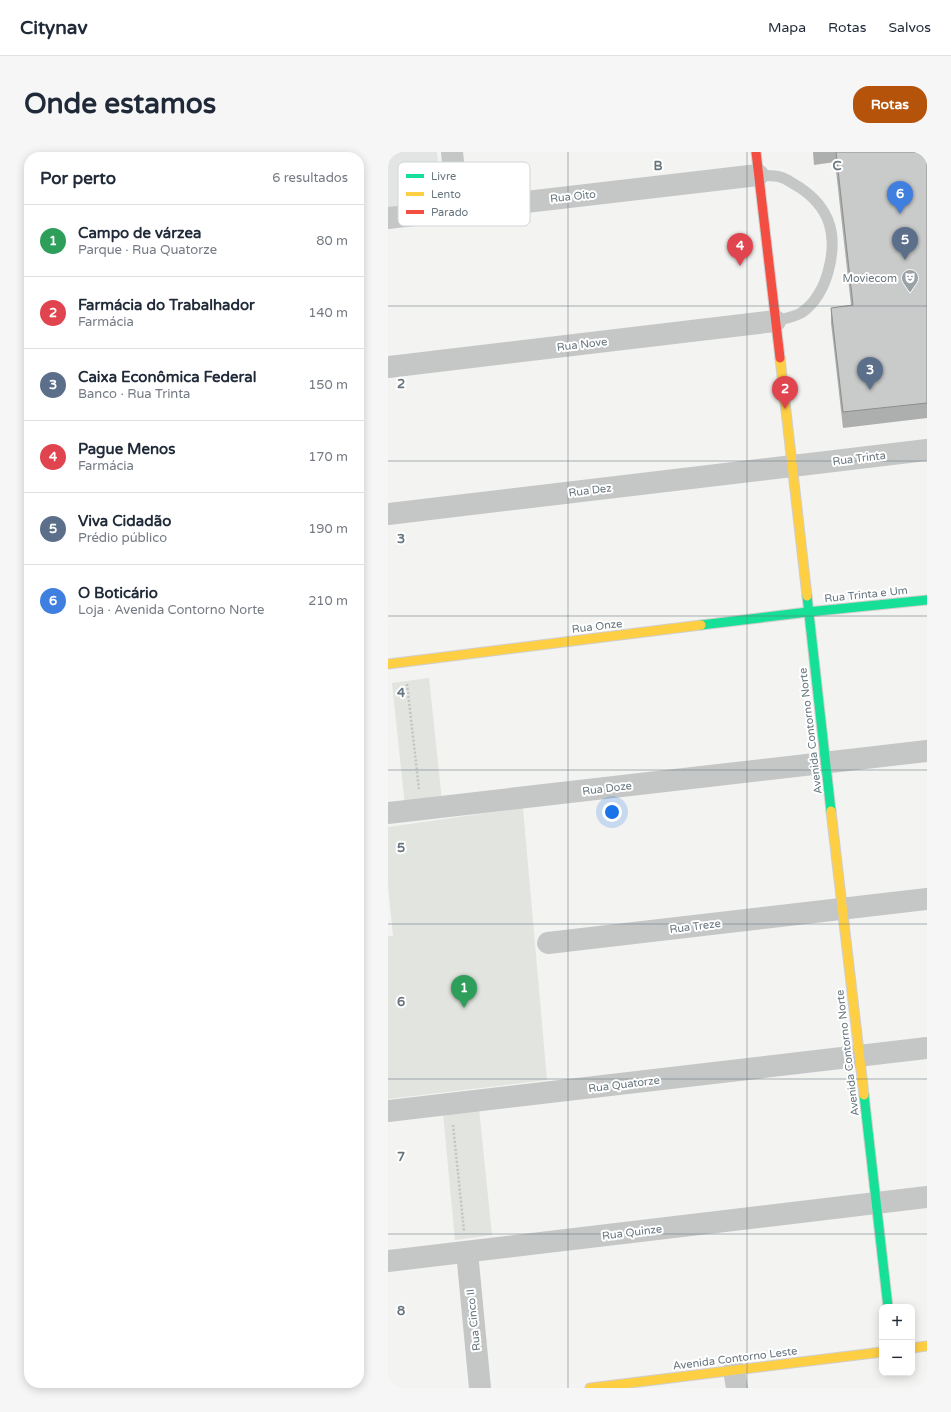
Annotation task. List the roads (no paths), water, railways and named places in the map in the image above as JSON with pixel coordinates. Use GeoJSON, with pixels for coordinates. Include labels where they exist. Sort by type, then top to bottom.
{"type":"FeatureCollection","features":[{"type":"Feature","properties":{"kind":"street"},"geometry":{"type":"LineString","coordinates":[[452,152],[453,162]]}},
{"type":"Feature","properties":{"kind":"street","name":"Avenida Contorno Norte"},"geometry":{"type":"LineString","coordinates":[[756,152],[888,1304]]}},
{"type":"Feature","properties":{"kind":"street","name":"Rua Oito"},"geometry":{"type":"LineString","coordinates":[[530,202],[758,176]]}},
{"type":"Feature","properties":{"kind":"street","name":"Rua Oito"},"geometry":{"type":"LineString","coordinates":[[388,218],[398,217]]}},
{"type":"Feature","properties":{"kind":"street","name":"Rua Nove"},"geometry":{"type":"LineString","coordinates":[[388,367],[775,321]]}},
{"type":"Feature","properties":{"kind":"street","name":"Rua Trinta"},"geometry":{"type":"LineString","coordinates":[[792,466],[927,450]]}},
{"type":"Feature","properties":{"kind":"street","name":"Rua Dez"},"geometry":{"type":"LineString","coordinates":[[388,514],[792,466]]}},
{"type":"Feature","properties":{"kind":"street","name":"Rua Trinta e Um"},"geometry":{"type":"LineString","coordinates":[[808,612],[927,600]]}},
{"type":"Feature","properties":{"kind":"street","name":"Rua Onze"},"geometry":{"type":"LineString","coordinates":[[388,664],[808,612]]}},
{"type":"Feature","properties":{"kind":"street","name":"Rua Doze"},"geometry":{"type":"LineString","coordinates":[[388,813],[927,751]]}},
{"type":"Feature","properties":{"kind":"street","name":"Rua Treze"},"geometry":{"type":"LineString","coordinates":[[548,943],[927,899]]}},
{"type":"Feature","properties":{"kind":"street","name":"Rua Quatorze"},"geometry":{"type":"LineString","coordinates":[[388,1111],[927,1048]]}},
{"type":"Feature","properties":{"kind":"street","name":"Rua Quinze"},"geometry":{"type":"LineString","coordinates":[[388,1261],[927,1197]]}},
{"type":"Feature","properties":{"kind":"street","name":"Rua Cinco II"},"geometry":{"type":"LineString","coordinates":[[467,1252],[480,1388]]}},
{"type":"Feature","properties":{"kind":"street"},"geometry":{"type":"LineString","coordinates":[[915,1348],[927,1346]]}},
{"type":"Feature","properties":{"kind":"street","name":"Avenida Contorno Leste"},"geometry":{"type":"LineString","coordinates":[[590,1388],[735,1379],[879,1353]]}},
{"type":"Feature","properties":{"kind":"lane"},"geometry":{"type":"LineString","coordinates":[[758,176],[781,177],[809,194],[825,214],[832,230],[830,266],[824,287],[801,313],[775,321]]}},
{"type":"Feature","properties":{"kind":"place","name":"O Boticário"},"geometry":{"type":"Point","coordinates":[900,214]}},
{"type":"Feature","properties":{"kind":"place","name":"Viva Cidadão"},"geometry":{"type":"Point","coordinates":[905,260]}},
{"type":"Feature","properties":{"kind":"place","name":"Pague Menos"},"geometry":{"type":"Point","coordinates":[740,266]}},
{"type":"Feature","properties":{"kind":"place","name":"Moviecom"},"geometry":{"type":"Point","coordinates":[910,293]}},
{"type":"Feature","properties":{"kind":"place","name":"Caixa Econômica Federal"},"geometry":{"type":"Point","coordinates":[870,390]}},
{"type":"Feature","properties":{"kind":"place","name":"Farmácia do Trabalhador"},"geometry":{"type":"Point","coordinates":[785,409]}},
{"type":"Feature","properties":{"kind":"place","name":"Campo de várzea"},"geometry":{"type":"Point","coordinates":[464,1008]}}]}
